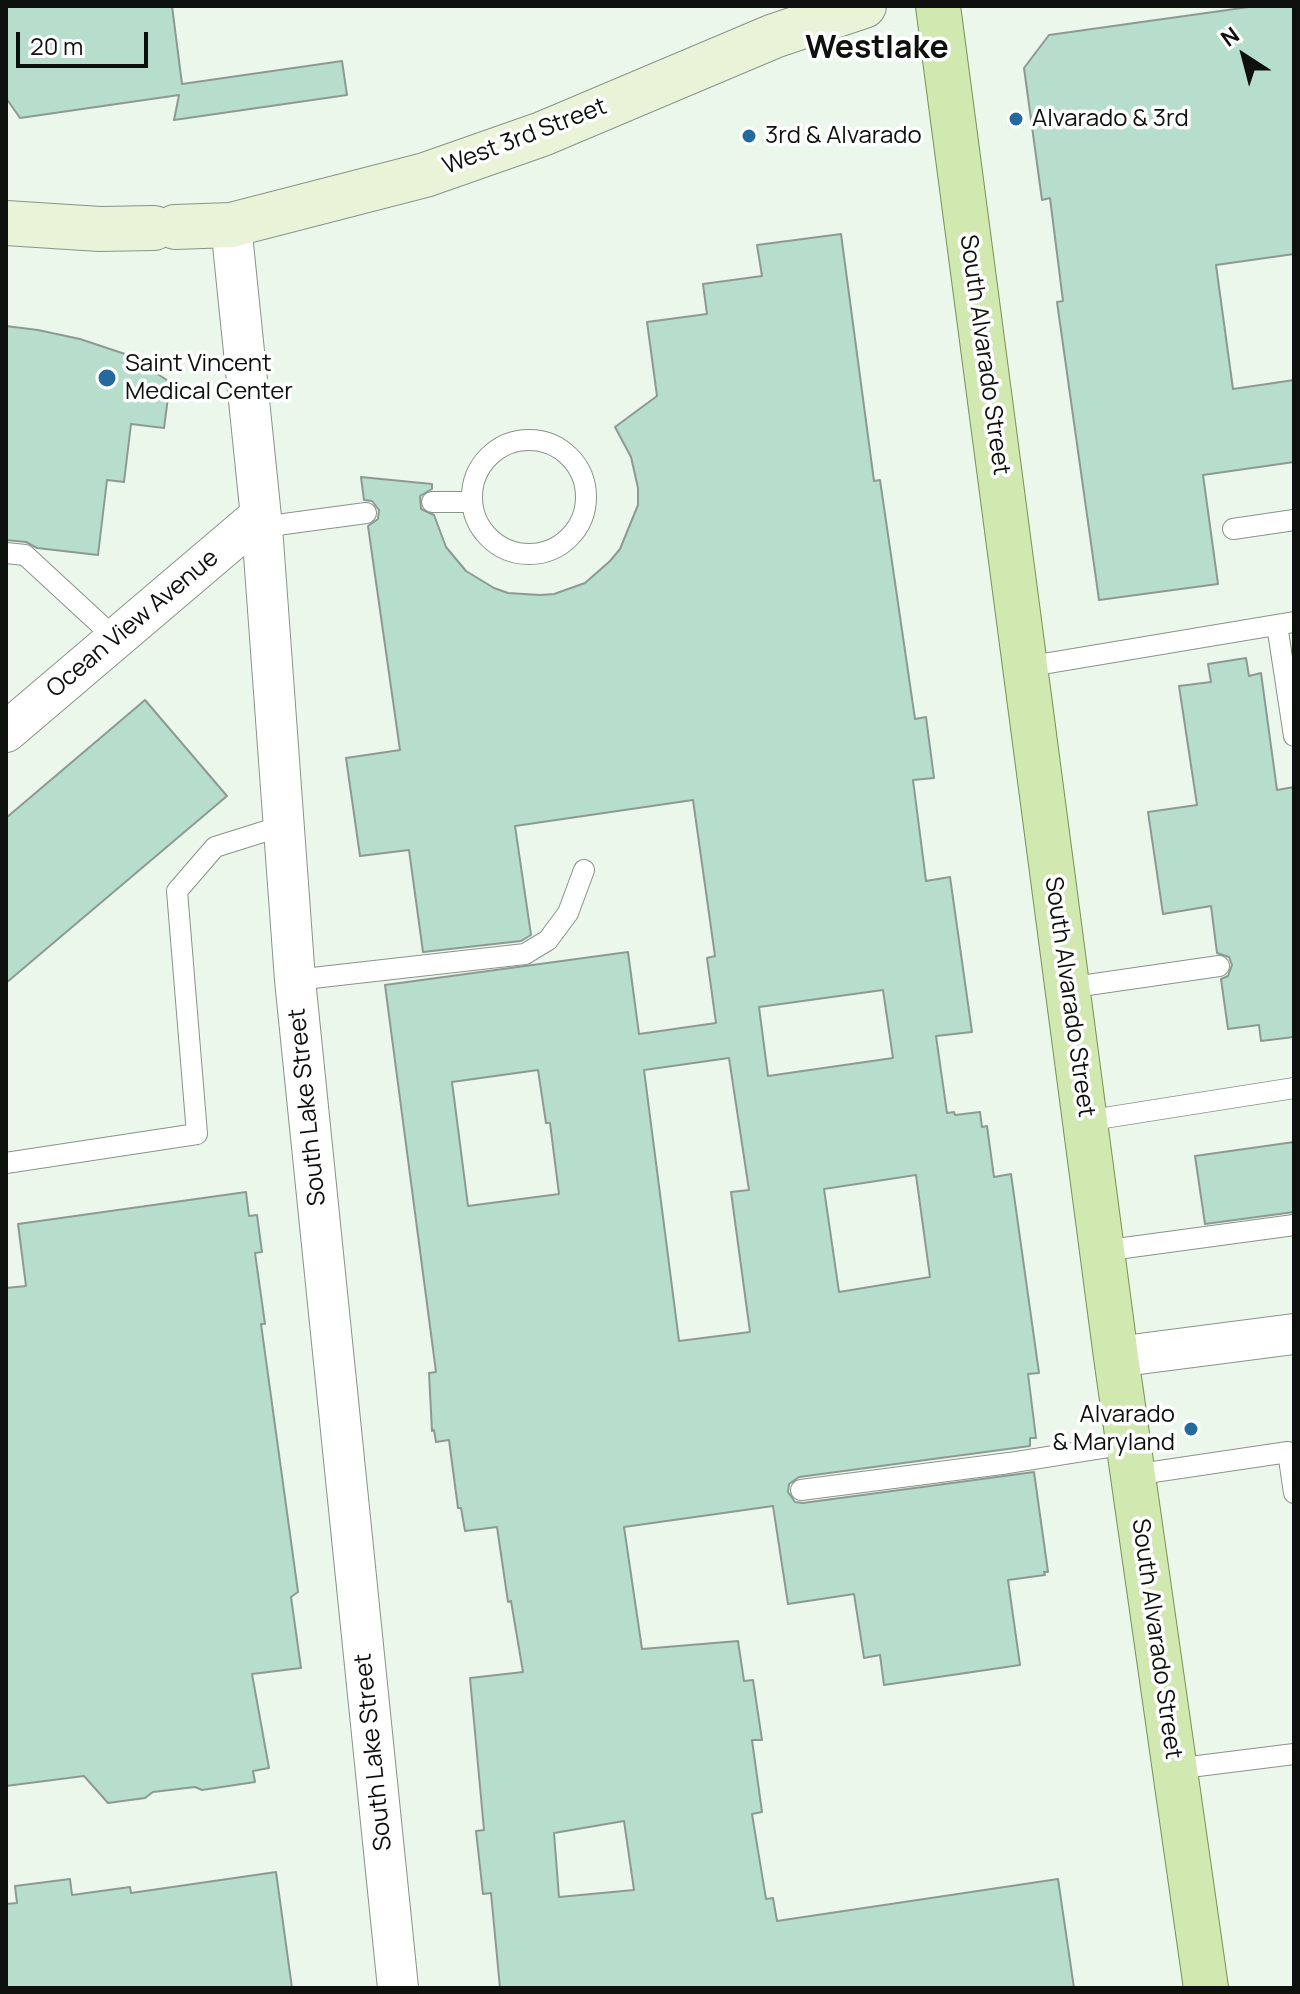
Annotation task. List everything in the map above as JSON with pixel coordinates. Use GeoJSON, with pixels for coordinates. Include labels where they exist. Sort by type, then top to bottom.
{"type":"FeatureCollection","features":[{"type":"Feature","properties":{"kind":"main road","name":"West 3rd Street"},"geometry":{"type":"LineString","coordinates":[[6,223],[100,229],[231,225],[440,170],[542,134],[774,36],[864,6]]}},
{"type":"Feature","properties":{"kind":"main road","name":"South Alvarado Street"},"geometry":{"type":"LineString","coordinates":[[938,6],[1116,1357],[1206,1988]]}},
{"type":"Feature","properties":{"kind":"street","name":"South Lake Street"},"geometry":{"type":"LineString","coordinates":[[231,225],[261,522],[295,980],[398,1988]]}},
{"type":"Feature","properties":{"kind":"street","name":"Ocean View Avenue"},"geometry":{"type":"LineString","coordinates":[[6,732],[261,522]]}},
{"type":"Feature","properties":{"kind":"street"},"geometry":{"type":"LineString","coordinates":[[1116,1357],[1294,1334]]}},
{"type":"Feature","properties":{"kind":"lane"},"geometry":{"type":"LineString","coordinates":[[533,440],[553,445],[569,455],[581,471],[586,490],[586,509],[567,540],[552,550],[534,554],[517,553],[500,547],[486,535],[476,520],[472,502],[474,483],[482,464],[496,451],[514,442],[533,440]]}},
{"type":"Feature","properties":{"kind":"lane"},"geometry":{"type":"LineString","coordinates":[[432,502],[472,502]]}},
{"type":"Feature","properties":{"kind":"lane"},"geometry":{"type":"LineString","coordinates":[[261,522],[366,513]]}},
{"type":"Feature","properties":{"kind":"lane"},"geometry":{"type":"LineString","coordinates":[[1233,529],[1294,520]]}},
{"type":"Feature","properties":{"kind":"lane"},"geometry":{"type":"LineString","coordinates":[[6,553],[25,555],[116,639]]}},
{"type":"Feature","properties":{"kind":"lane"},"geometry":{"type":"LineString","coordinates":[[1025,667],[1285,624],[1294,736]]}},
{"type":"Feature","properties":{"kind":"lane"},"geometry":{"type":"LineString","coordinates":[[6,1163],[197,1134],[177,891],[215,847],[285,825]]}},
{"type":"Feature","properties":{"kind":"lane"},"geometry":{"type":"LineString","coordinates":[[295,980],[525,954],[548,940],[568,913],[584,870]]}},
{"type":"Feature","properties":{"kind":"lane"},"geometry":{"type":"LineString","coordinates":[[1067,988],[1219,966]]}},
{"type":"Feature","properties":{"kind":"lane"},"geometry":{"type":"LineString","coordinates":[[1085,1121],[1294,1088]]}},
{"type":"Feature","properties":{"kind":"lane"},"geometry":{"type":"LineString","coordinates":[[1102,1251],[1294,1225]]}},
{"type":"Feature","properties":{"kind":"lane"},"geometry":{"type":"LineString","coordinates":[[801,1490],[1009,1463],[1291,1451],[1294,1493]]}},
{"type":"Feature","properties":{"kind":"lane"},"geometry":{"type":"LineString","coordinates":[[1174,1769],[1294,1754]]}},
{"type":"Feature","properties":{"kind":"building"},"geometry":{"type":"Polygon","coordinates":[[[6,6],[172,6],[182,84],[342,61],[347,95],[174,120],[179,95],[20,118],[6,98],[6,6]]]}},
{"type":"Feature","properties":{"kind":"building"},"geometry":{"type":"Polygon","coordinates":[[[1256,6],[1294,6],[1294,254],[1216,265],[1233,389],[1294,380],[1294,462],[1203,475],[1218,584],[1099,600],[1057,302],[1063,301],[1050,198],[1042,200],[1024,68],[1049,35],[1256,6]]]}},
{"type":"Feature","properties":{"kind":"building"},"geometry":{"type":"Polygon","coordinates":[[[841,234],[874,481],[880,480],[915,719],[926,717],[934,778],[913,780],[926,881],[950,877],[972,1032],[936,1036],[947,1113],[980,1112],[982,1127],[987,1126],[994,1177],[1011,1174],[1039,1373],[1028,1374],[1036,1438],[1030,1438],[1030,1446],[799,1477],[789,1484],[788,1492],[795,1502],[803,1503],[1034,1472],[1048,1572],[1008,1580],[1020,1665],[884,1685],[880,1655],[864,1658],[854,1594],[788,1604],[773,1506],[624,1527],[642,1649],[738,1641],[744,1681],[753,1680],[762,1740],[752,1740],[762,1812],[752,1814],[766,1899],[773,1898],[777,1921],[1058,1879],[1074,1988],[500,1988],[491,1893],[483,1894],[476,1831],[484,1830],[470,1678],[523,1672],[511,1601],[508,1602],[497,1527],[465,1531],[461,1508],[458,1508],[449,1440],[436,1442],[432,1431],[429,1373],[436,1372],[385,985],[628,952],[639,1034],[716,1023],[707,958],[715,956],[693,800],[515,826],[531,935],[521,941],[423,952],[409,850],[360,856],[346,758],[400,750],[368,526],[378,519],[379,510],[372,501],[364,500],[361,477],[432,484],[432,489],[420,496],[421,509],[434,515],[446,547],[466,571],[494,588],[508,593],[540,595],[554,594],[585,583],[620,549],[638,505],[638,488],[631,457],[615,427],[657,396],[647,322],[707,314],[703,284],[762,276],[757,245],[841,234]],[[883,990],[759,1007],[768,1076],[893,1058],[883,990]],[[729,1058],[644,1070],[679,1341],[750,1332],[731,1192],[749,1190],[729,1058]],[[538,1070],[452,1082],[468,1206],[559,1194],[550,1123],[546,1123],[538,1070]],[[916,1175],[824,1189],[839,1292],[930,1277],[916,1175]],[[624,1821],[554,1833],[559,1897],[634,1890],[624,1821]]]}},
{"type":"Feature","properties":{"kind":"building"},"geometry":{"type":"Polygon","coordinates":[[[6,326],[80,339],[149,362],[148,368],[170,382],[164,428],[131,424],[124,482],[107,480],[98,555],[37,548],[26,542],[6,540],[6,326]]]}},
{"type":"Feature","properties":{"kind":"building"},"geometry":{"type":"Polygon","coordinates":[[[1246,658],[1249,676],[1261,673],[1277,790],[1294,787],[1294,1037],[1261,1041],[1259,1025],[1228,1029],[1221,979],[1228,976],[1232,965],[1229,957],[1217,953],[1211,906],[1163,914],[1148,812],[1197,805],[1179,686],[1211,682],[1208,664],[1246,658]]]}},
{"type":"Feature","properties":{"kind":"building"},"geometry":{"type":"Polygon","coordinates":[[[145,700],[227,796],[6,983],[6,818],[145,700]]]}},
{"type":"Feature","properties":{"kind":"building"},"geometry":{"type":"Polygon","coordinates":[[[1294,1142],[1294,1212],[1205,1224],[1195,1156],[1294,1142]]]}},
{"type":"Feature","properties":{"kind":"building"},"geometry":{"type":"Polygon","coordinates":[[[246,1192],[249,1216],[257,1215],[262,1252],[255,1253],[265,1324],[261,1324],[298,1592],[291,1597],[301,1668],[252,1674],[269,1768],[253,1771],[255,1782],[202,1790],[195,1787],[153,1792],[145,1798],[108,1803],[84,1776],[6,1786],[6,1288],[26,1286],[18,1224],[246,1192]]]}},
{"type":"Feature","properties":{"kind":"building"},"geometry":{"type":"Polygon","coordinates":[[[276,1872],[292,1988],[6,1988],[6,1904],[17,1903],[15,1886],[70,1879],[72,1895],[130,1887],[131,1893],[276,1872]]]}},
{"type":"Feature","properties":{"kind":"place","name":"Alvarado & 3rd"},"geometry":{"type":"Point","coordinates":[1016,119]}},
{"type":"Feature","properties":{"kind":"place","name":"3rd & Alvarado"},"geometry":{"type":"Point","coordinates":[749,136]}},
{"type":"Feature","properties":{"kind":"place","name":"Saint Vincent Medical Center"},"geometry":{"type":"Point","coordinates":[107,378]}},
{"type":"Feature","properties":{"kind":"place","name":"Alvarado & Maryland"},"geometry":{"type":"Point","coordinates":[1191,1429]}},
{"type":"Feature","properties":{"kind":"district","name":"Westlake"},"geometry":{"type":"Point","coordinates":[877,49]}}]}
